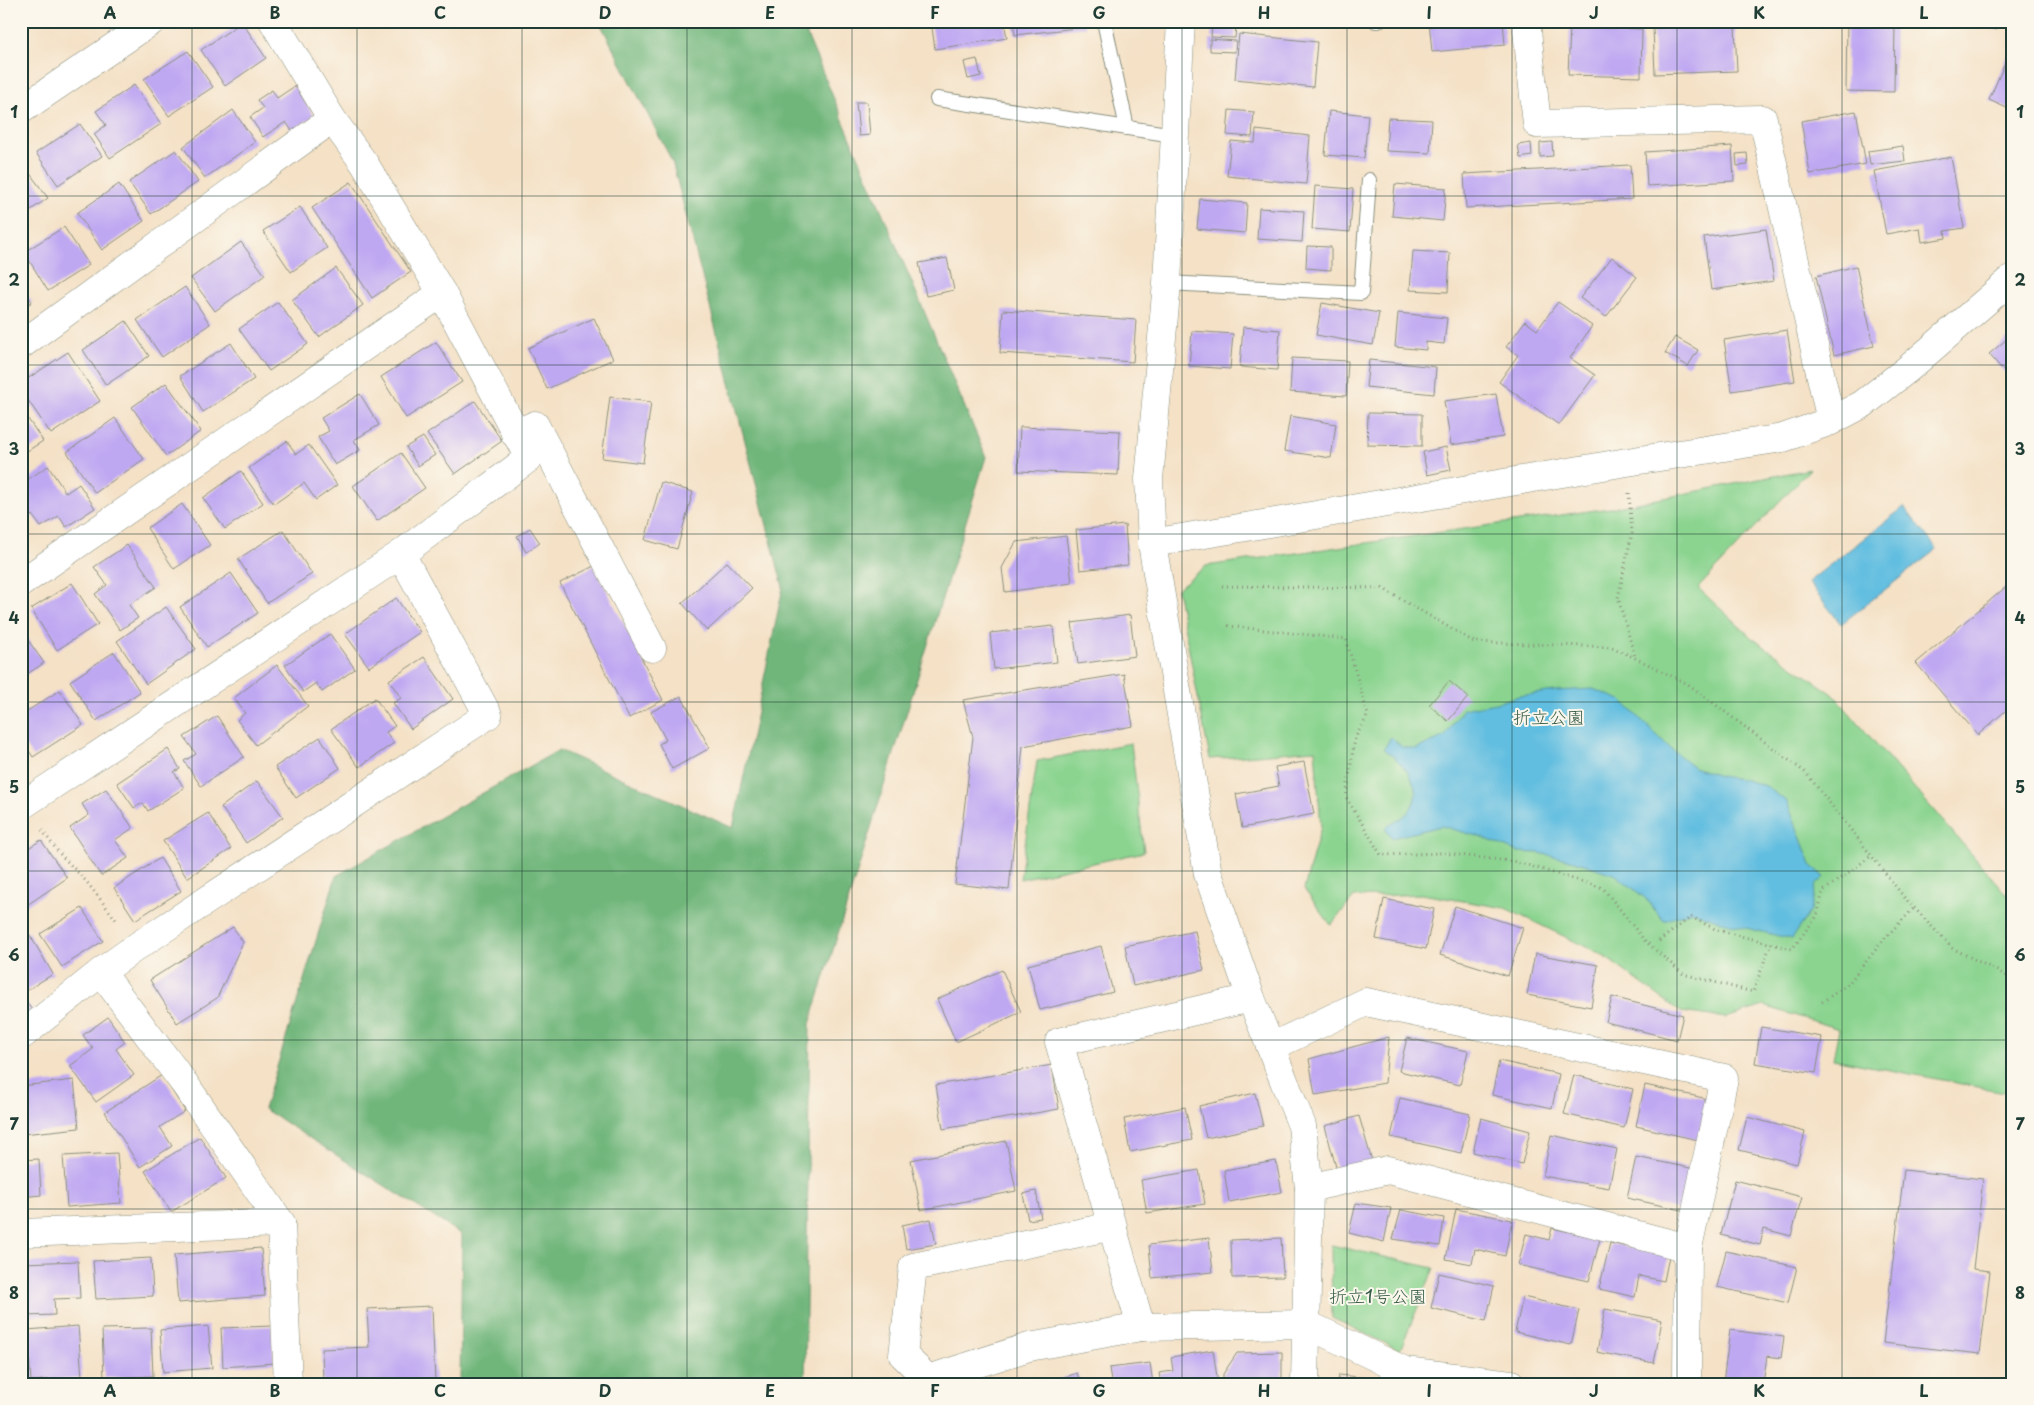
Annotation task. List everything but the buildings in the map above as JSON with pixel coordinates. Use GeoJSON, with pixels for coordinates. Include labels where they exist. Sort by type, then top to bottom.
{"type":"FeatureCollection","features":[{"type":"Feature","properties":{"kind":"street"},"geometry":{"type":"LineString","coordinates":[[21,110],[152,21]]}},
{"type":"Feature","properties":{"kind":"street"},"geometry":{"type":"LineString","coordinates":[[21,806],[401,554],[529,458],[442,293],[364,163],[332,119],[273,21]]}},
{"type":"Feature","properties":{"kind":"street"},"geometry":{"type":"LineString","coordinates":[[1180,21],[1167,283],[1149,480],[1152,543],[1208,874],[1251,998],[1302,1126],[1309,1188],[1305,1384]]}},
{"type":"Feature","properties":{"kind":"street"},"geometry":{"type":"LineString","coordinates":[[1526,21],[1538,124],[1763,119],[1831,421]]}},
{"type":"Feature","properties":{"kind":"street"},"geometry":{"type":"LineString","coordinates":[[21,345],[332,119]]}},
{"type":"Feature","properties":{"kind":"street"},"geometry":{"type":"LineString","coordinates":[[1152,543],[1627,462],[1783,438],[1831,421],[1863,404],[2013,278]]}},
{"type":"Feature","properties":{"kind":"street"},"geometry":{"type":"LineString","coordinates":[[21,583],[442,293]]}},
{"type":"Feature","properties":{"kind":"street"},"geometry":{"type":"LineString","coordinates":[[515,434],[534,425],[652,648]]}},
{"type":"Feature","properties":{"kind":"street"},"geometry":{"type":"LineString","coordinates":[[21,1036],[101,972],[136,947],[488,715],[401,554]]}},
{"type":"Feature","properties":{"kind":"street"},"geometry":{"type":"LineString","coordinates":[[101,972],[184,1083],[281,1223],[288,1384]]}},
{"type":"Feature","properties":{"kind":"street"},"geometry":{"type":"LineString","coordinates":[[1141,1327],[1132,1303],[1113,1226],[1059,1042],[1251,998]]}},
{"type":"Feature","properties":{"kind":"street"},"geometry":{"type":"LineString","coordinates":[[1272,1047],[1366,1002],[1724,1078],[1688,1248],[1687,1384]]}},
{"type":"Feature","properties":{"kind":"street"},"geometry":{"type":"LineString","coordinates":[[1309,1188],[1388,1170],[1688,1248]]}},
{"type":"Feature","properties":{"kind":"street"},"geometry":{"type":"LineString","coordinates":[[21,1233],[281,1223]]}},
{"type":"Feature","properties":{"kind":"street"},"geometry":{"type":"LineString","coordinates":[[1113,1226],[913,1267],[903,1355],[928,1379],[1029,1347],[1141,1327],[1306,1324],[1405,1371],[1511,1384]]}},
{"type":"Feature","properties":{"kind":"lane"},"geometry":{"type":"LineString","coordinates":[[1104,21],[1128,128]]}},
{"type":"Feature","properties":{"kind":"lane"},"geometry":{"type":"LineString","coordinates":[[937,99],[1174,135]]}},
{"type":"Feature","properties":{"kind":"lane"},"geometry":{"type":"LineString","coordinates":[[1167,283],[1361,293],[1369,180]]}},
{"type":"Feature","properties":{"kind":"path"},"geometry":{"type":"LineString","coordinates":[[1627,462],[1632,533],[1618,598],[1635,658]]}},
{"type":"Feature","properties":{"kind":"path"},"geometry":{"type":"LineString","coordinates":[[1222,586],[1382,588],[1474,642],[1612,647],[1688,684],[1806,773],[1914,908],[1952,948],[2013,979]]}},
{"type":"Feature","properties":{"kind":"path"},"geometry":{"type":"LineString","coordinates":[[1228,626],[1346,638],[1368,715],[1355,738],[1346,797],[1381,854],[1443,853],[1517,862],[1603,888],[1644,940],[1682,974],[1753,992],[1771,943]]}},
{"type":"Feature","properties":{"kind":"path"},"geometry":{"type":"LineString","coordinates":[[59,853],[86,881],[136,947]]}},
{"type":"Feature","properties":{"kind":"path"},"geometry":{"type":"LineString","coordinates":[[1658,940],[1691,917],[1717,930],[1792,948],[1817,916],[1823,891],[1871,856]]}},
{"type":"Feature","properties":{"kind":"path"},"geometry":{"type":"LineString","coordinates":[[1822,1002],[1848,984],[1885,938],[1914,908]]}},
{"type":"Feature","properties":{"kind":"green space"},"geometry":{"type":"Polygon","coordinates":[[[599,21],[801,21],[986,457],[810,1024],[805,1384],[460,1384],[462,1235],[264,1109],[336,876],[559,750],[733,828],[783,587],[672,161],[599,21]]]}},
{"type":"Feature","properties":{"kind":"green space","name":"折立公園"},"geometry":{"type":"Polygon","coordinates":[[[1810,469],[1698,588],[1752,638],[1833,694],[2013,902],[2013,1099],[2009,1093],[1833,1059],[1839,1029],[1764,1006],[1726,1018],[1681,1012],[1601,954],[1505,908],[1421,894],[1354,897],[1331,925],[1304,889],[1321,827],[1315,750],[1210,759],[1177,589],[1206,566],[1617,507],[1810,469]]]}},
{"type":"Feature","properties":{"kind":"green space"},"geometry":{"type":"Polygon","coordinates":[[[1131,743],[1144,852],[1020,879],[1037,761],[1131,743]]]}},
{"type":"Feature","properties":{"kind":"green space","name":"折立1号公園"},"geometry":{"type":"Polygon","coordinates":[[[1331,1245],[1434,1268],[1400,1350],[1332,1318],[1331,1245]]]}},
{"type":"Feature","properties":{"kind":"water"},"geometry":{"type":"Polygon","coordinates":[[[1904,507],[1937,549],[1841,624],[1808,582],[1904,507]]]}},
{"type":"Feature","properties":{"kind":"water"},"geometry":{"type":"Polygon","coordinates":[[[1593,689],[1621,700],[1671,749],[1694,767],[1719,776],[1742,779],[1766,786],[1787,802],[1811,865],[1825,877],[1816,885],[1811,910],[1791,939],[1722,922],[1692,911],[1664,921],[1645,898],[1616,875],[1575,861],[1539,853],[1518,852],[1484,838],[1441,826],[1392,838],[1385,828],[1406,814],[1413,803],[1415,794],[1411,777],[1399,762],[1384,749],[1391,737],[1402,747],[1416,749],[1445,736],[1463,709],[1496,703],[1519,696],[1555,691],[1593,689]]]}}]}
